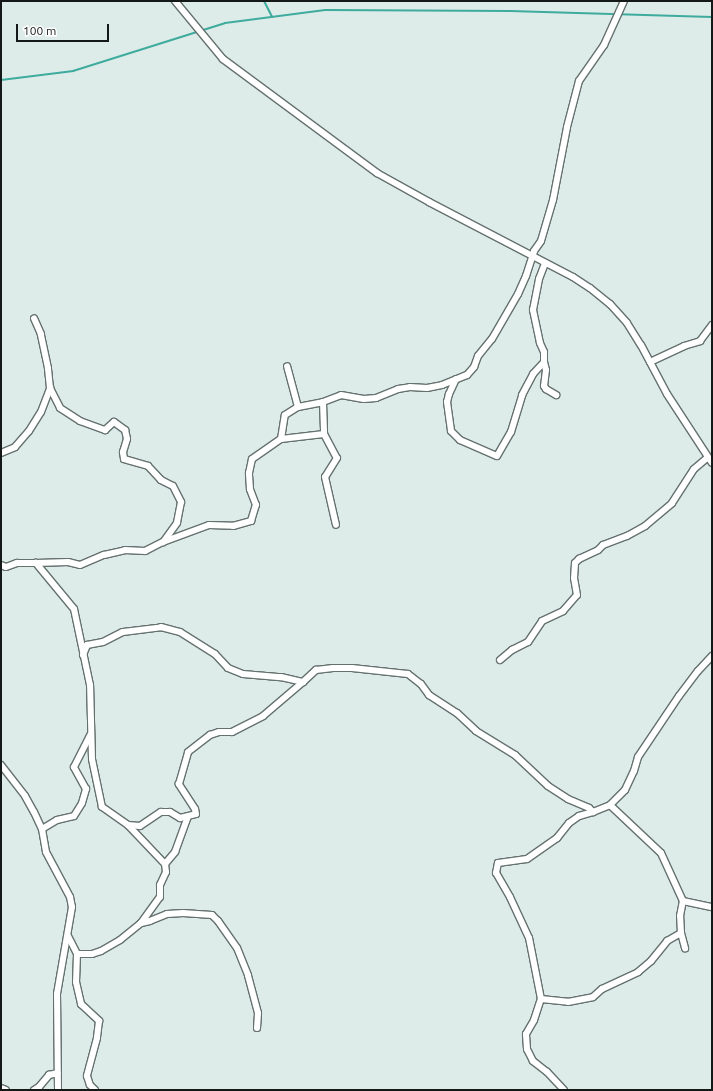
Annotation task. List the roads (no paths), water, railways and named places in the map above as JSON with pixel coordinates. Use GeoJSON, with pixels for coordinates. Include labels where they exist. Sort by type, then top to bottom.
{"type":"FeatureCollection","features":[{"type":"Feature","properties":{"kind":"street"},"geometry":{"type":"LineString","coordinates":[[175,1],[223,59],[377,173],[590,288],[610,304],[627,323],[667,394],[707,458],[712,463]]}},
{"type":"Feature","properties":{"kind":"street"},"geometry":{"type":"LineString","coordinates":[[281,439],[286,415],[298,407],[323,402],[341,395],[364,399],[376,398],[398,389],[410,387],[427,388],[467,375],[474,367],[478,356],[492,339],[518,294],[541,241],[553,200],[567,127],[579,80],[604,46],[624,1]]}},
{"type":"Feature","properties":{"kind":"street"},"geometry":{"type":"LineString","coordinates":[[545,263],[539,279],[533,310],[538,337],[544,352],[546,370],[544,386],[546,390],[556,395]]}},
{"type":"Feature","properties":{"kind":"street"},"geometry":{"type":"LineString","coordinates":[[34,318],[42,341],[48,368],[50,388],[60,408],[80,421],[105,430],[114,422],[125,430],[128,439],[123,452],[124,459],[148,466],[161,480],[173,486],[181,502],[177,523],[163,542]]}},
{"type":"Feature","properties":{"kind":"street"},"geometry":{"type":"LineString","coordinates":[[650,362],[684,346],[700,341],[712,325]]}},
{"type":"Feature","properties":{"kind":"street"},"geometry":{"type":"LineString","coordinates":[[456,379],[447,402],[451,431],[460,440],[497,456],[511,432],[522,395],[533,374],[544,362]]}},
{"type":"Feature","properties":{"kind":"street"},"geometry":{"type":"LineString","coordinates":[[287,366],[298,407]]}},
{"type":"Feature","properties":{"kind":"street"},"geometry":{"type":"LineString","coordinates":[[1,454],[15,447],[29,431],[40,412],[50,388]]}},
{"type":"Feature","properties":{"kind":"street"},"geometry":{"type":"LineString","coordinates":[[323,402],[324,434],[337,458],[325,477],[336,525]]}},
{"type":"Feature","properties":{"kind":"street"},"geometry":{"type":"LineString","coordinates":[[1,565],[6,567],[17,563],[68,562],[80,565],[104,555],[125,550],[145,552],[163,542],[209,525],[233,526],[251,521],[256,505],[250,489],[249,473],[252,460],[281,439],[324,434]]}},
{"type":"Feature","properties":{"kind":"street"},"geometry":{"type":"LineString","coordinates":[[500,660],[512,650],[528,642],[542,621],[563,611],[577,595],[574,578],[575,563],[579,559],[598,550],[603,545],[627,536],[646,526],[672,503],[694,469],[707,458]]}},
{"type":"Feature","properties":{"kind":"street"},"geometry":{"type":"LineString","coordinates":[[36,563],[74,609],[79,630],[82,656],[90,685],[90,735],[92,759],[102,807],[128,825],[165,864],[166,872],[160,885],[160,897],[141,923],[120,940],[101,951],[92,954],[77,954]]}},
{"type":"Feature","properties":{"kind":"street"},"geometry":{"type":"LineString","coordinates":[[82,656],[87,645],[103,642],[123,632],[161,627],[180,632],[215,654],[228,668],[244,674],[281,677],[303,682]]}},
{"type":"Feature","properties":{"kind":"street"},"geometry":{"type":"LineString","coordinates":[[564,1090],[547,1072],[533,1061],[527,1049],[526,1034],[534,1020],[541,999],[529,938],[510,897],[496,873],[498,863],[526,859],[557,838],[569,823],[580,816],[610,805],[625,790],[634,771],[638,757],[675,702],[698,671],[712,656]]}},
{"type":"Feature","properties":{"kind":"street"},"geometry":{"type":"LineString","coordinates":[[128,825],[140,826],[162,812],[170,812],[180,818],[196,814],[195,809],[178,784],[188,752],[210,735],[219,732],[232,732],[263,716],[316,670],[333,668],[352,668],[408,674],[421,684],[429,695],[456,713],[476,731],[515,755],[548,786],[568,799],[589,808],[592,812]]}},
{"type":"Feature","properties":{"kind":"street"},"geometry":{"type":"LineString","coordinates":[[42,829],[56,820],[74,816],[82,803],[86,789],[74,767],[90,735]]}},
{"type":"Feature","properties":{"kind":"street"},"geometry":{"type":"LineString","coordinates":[[1,765],[25,796],[42,829],[46,852],[70,897],[72,907],[57,994],[58,1090]]}},
{"type":"Feature","properties":{"kind":"street"},"geometry":{"type":"LineString","coordinates":[[610,805],[661,852],[676,890],[683,901],[678,935],[684,945]]}},
{"type":"Feature","properties":{"kind":"street"},"geometry":{"type":"LineString","coordinates":[[165,864],[176,852],[188,816]]}},
{"type":"Feature","properties":{"kind":"street"},"geometry":{"type":"LineString","coordinates":[[683,901],[712,907]]}},
{"type":"Feature","properties":{"kind":"street"},"geometry":{"type":"LineString","coordinates":[[141,923],[167,914],[183,913],[212,916],[218,921],[237,948],[248,975],[258,1013],[257,1028]]}},
{"type":"Feature","properties":{"kind":"street"},"geometry":{"type":"LineString","coordinates":[[541,999],[568,1002],[593,997],[602,988],[638,972],[651,961],[667,942],[678,935]]}},
{"type":"Feature","properties":{"kind":"street"},"geometry":{"type":"LineString","coordinates":[[68,936],[77,954],[76,982],[81,1004],[98,1021],[97,1038],[87,1076],[90,1085],[95,1090]]}},
{"type":"Feature","properties":{"kind":"street"},"geometry":{"type":"LineString","coordinates":[[34,1090],[39,1087],[49,1075],[58,1073]]}},
{"type":"Feature","properties":{"kind":"street"},"geometry":{"type":"LineString","coordinates":[[1,1088],[6,1090]]}},
{"type":"Feature","properties":{"kind":"waterway"},"geometry":{"type":"LineString","coordinates":[[264,1],[272,17]]}},
{"type":"Feature","properties":{"kind":"waterway"},"geometry":{"type":"LineString","coordinates":[[1,80],[73,71],[225,23],[325,10],[510,11],[712,17]]}}]}
